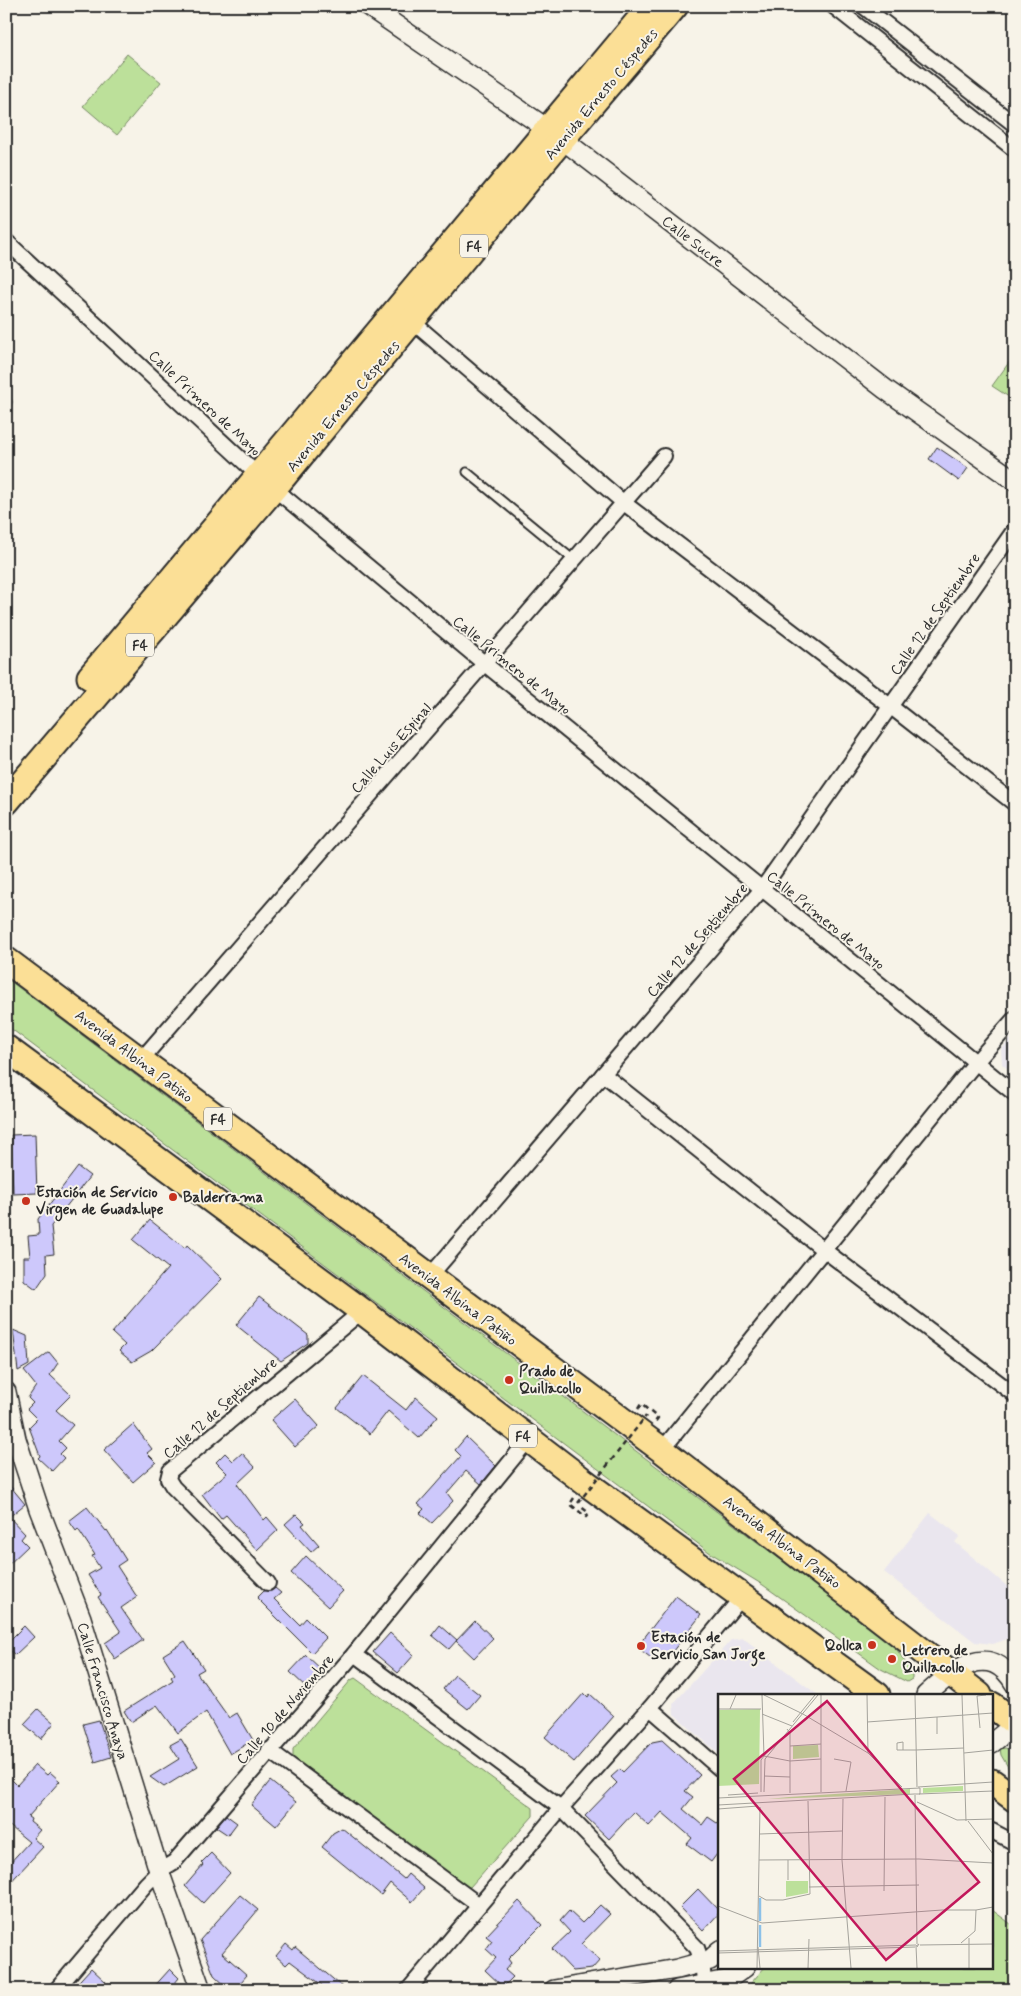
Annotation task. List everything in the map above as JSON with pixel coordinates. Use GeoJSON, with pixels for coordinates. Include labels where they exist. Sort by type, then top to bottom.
{"type":"FeatureCollection","features":[{"type":"Feature","properties":{"kind":"highway","name":"Avenida Ernesto Céspedes"},"geometry":{"type":"LineString","coordinates":[[6,802],[266,482],[554,134],[651,6]]}},
{"type":"Feature","properties":{"kind":"highway","name":"Avenida Ernesto Céspedes"},"geometry":{"type":"LineString","coordinates":[[554,134],[675,6]]}},
{"type":"Feature","properties":{"kind":"highway","name":"Avenida Ernesto Céspedes"},"geometry":{"type":"LineString","coordinates":[[6,778],[266,482]]}},
{"type":"Feature","properties":{"kind":"highway","name":"Avenida Albina Patiño"},"geometry":{"type":"LineString","coordinates":[[6,960],[662,1450],[979,1694]]}},
{"type":"Feature","properties":{"kind":"highway","name":"F4"},"geometry":{"type":"LineString","coordinates":[[6,1048],[362,1311],[528,1440],[876,1694]]}},
{"type":"Feature","properties":{"kind":"highway"},"geometry":{"type":"LineString","coordinates":[[994,1706],[1014,1721]]}},
{"type":"Feature","properties":{"kind":"highway"},"geometry":{"type":"LineString","coordinates":[[994,1783],[1015,1799]]}},
{"type":"Feature","properties":{"kind":"main road","name":"Calle Sucre"},"geometry":{"type":"LineString","coordinates":[[368,6],[554,134],[885,389],[1015,481]]}},
{"type":"Feature","properties":{"kind":"main road","name":"Calle Francisco Anaya"},"geometry":{"type":"LineString","coordinates":[[6,1392],[11,1445],[39,1509],[81,1618],[159,1871],[201,1990]]}},
{"type":"Feature","properties":{"kind":"main road"},"geometry":{"type":"LineString","coordinates":[[927,1694],[951,1673],[968,1663],[991,1664],[1012,1672]]}},
{"type":"Feature","properties":{"kind":"main road"},"geometry":{"type":"LineString","coordinates":[[994,1742],[1014,1721]]}},
{"type":"Feature","properties":{"kind":"main road"},"geometry":{"type":"LineString","coordinates":[[554,1990],[677,1969],[710,1960],[718,1953]]}},
{"type":"Feature","properties":{"kind":"main road"},"geometry":{"type":"LineString","coordinates":[[677,1990],[705,1987],[727,1980],[743,1968]]}},
{"type":"Feature","properties":{"kind":"street"},"geometry":{"type":"LineString","coordinates":[[833,6],[1015,150]]}},
{"type":"Feature","properties":{"kind":"street"},"geometry":{"type":"LineString","coordinates":[[863,6],[1015,125]]}},
{"type":"Feature","properties":{"kind":"street","name":"Calle Primero de Mayo"},"geometry":{"type":"LineString","coordinates":[[6,241],[266,482],[485,664],[1015,1094]]}},
{"type":"Feature","properties":{"kind":"street"},"geometry":{"type":"LineString","coordinates":[[406,315],[624,503],[1015,804]]}},
{"type":"Feature","properties":{"kind":"street","name":"Calle Luis Espinal"},"geometry":{"type":"LineString","coordinates":[[140,1061],[664,456]]}},
{"type":"Feature","properties":{"kind":"street","name":"Calle 12 de Septiembre"},"geometry":{"type":"LineString","coordinates":[[429,1277],[762,889],[1015,530]]}},
{"type":"Feature","properties":{"kind":"street"},"geometry":{"type":"LineString","coordinates":[[662,1450],[976,1062],[1015,1018]]}},
{"type":"Feature","properties":{"kind":"street"},"geometry":{"type":"LineString","coordinates":[[603,1074],[824,1250],[1015,1394]]}},
{"type":"Feature","properties":{"kind":"street","name":"Calle 12 de Septiembre"},"geometry":{"type":"LineString","coordinates":[[268,1582],[173,1487],[168,1479],[170,1471],[362,1311]]}},
{"type":"Feature","properties":{"kind":"street","name":"Calle 10 de Noviembre"},"geometry":{"type":"LineString","coordinates":[[56,1990],[159,1871],[174,1862],[354,1654],[528,1440]]}},
{"type":"Feature","properties":{"kind":"street"},"geometry":{"type":"LineString","coordinates":[[408,1990],[561,1808],[650,1708],[742,1597]]}},
{"type":"Feature","properties":{"kind":"street"},"geometry":{"type":"LineString","coordinates":[[354,1654],[561,1808],[697,1948],[702,1962],[705,1987]]}},
{"type":"Feature","properties":{"kind":"street"},"geometry":{"type":"LineString","coordinates":[[650,1708],[718,1767]]}},
{"type":"Feature","properties":{"kind":"street"},"geometry":{"type":"LineString","coordinates":[[270,1750],[479,1905]]}},
{"type":"Feature","properties":{"kind":"street"},"geometry":{"type":"LineString","coordinates":[[994,1832],[1015,1843]]}},
{"type":"Feature","properties":{"kind":"lane"},"geometry":{"type":"LineString","coordinates":[[467,472],[575,561]]}},
{"type":"Feature","properties":{"kind":"path"},"geometry":{"type":"LineString","coordinates":[[570,1504],[586,1517],[589,1513],[578,1504],[646,1416]]}},
{"type":"Feature","properties":{"kind":"shaded area"},"geometry":{"type":"Polygon","coordinates":[[[1015,1034],[1015,1075],[1002,1064],[1001,1050],[1015,1034]]]}},
{"type":"Feature","properties":{"kind":"shaded area"},"geometry":{"type":"Polygon","coordinates":[[[930,1513],[960,1536],[955,1542],[1015,1593],[1015,1634],[1010,1638],[993,1644],[975,1642],[884,1572],[930,1513]]]}},
{"type":"Feature","properties":{"kind":"shaded area"},"geometry":{"type":"Polygon","coordinates":[[[743,1638],[817,1694],[718,1694],[718,1753],[674,1714],[673,1704],[731,1640],[743,1638]]]}},
{"type":"Feature","properties":{"kind":"green space"},"geometry":{"type":"Polygon","coordinates":[[[127,54],[161,82],[117,135],[83,106],[127,54]]]}},
{"type":"Feature","properties":{"kind":"green space"},"geometry":{"type":"Polygon","coordinates":[[[1015,354],[1015,401],[992,386],[1015,354]]]}},
{"type":"Feature","properties":{"kind":"green space","name":"Prado de Quillacollo"},"geometry":{"type":"Polygon","coordinates":[[[6,978],[893,1644],[912,1672],[912,1679],[907,1682],[881,1669],[763,1585],[709,1552],[6,1025],[6,978]]]}},
{"type":"Feature","properties":{"kind":"green space"},"geometry":{"type":"Polygon","coordinates":[[[355,1678],[533,1808],[533,1816],[470,1887],[465,1887],[293,1759],[293,1749],[351,1680],[355,1678]]]}},
{"type":"Feature","properties":{"kind":"green space"},"geometry":{"type":"Polygon","coordinates":[[[1005,1748],[1015,1751],[1015,1779],[1001,1755],[1000,1749],[1005,1748]]]}},
{"type":"Feature","properties":{"kind":"green space"},"geometry":{"type":"Polygon","coordinates":[[[994,1911],[1015,1927],[1015,1990],[745,1990],[764,1968],[994,1968],[994,1911]]]}},
{"type":"Feature","properties":{"kind":"building"},"geometry":{"type":"Polygon","coordinates":[[[937,447],[968,468],[959,481],[929,459],[937,447]]]}},
{"type":"Feature","properties":{"kind":"building"},"geometry":{"type":"Polygon","coordinates":[[[35,1134],[37,1193],[13,1194],[11,1135],[35,1134]]]}},
{"type":"Feature","properties":{"kind":"building"},"geometry":{"type":"Polygon","coordinates":[[[78,1167],[90,1176],[51,1226],[54,1254],[46,1255],[47,1273],[36,1289],[24,1280],[24,1257],[30,1257],[28,1236],[39,1235],[38,1219],[78,1167]]]}},
{"type":"Feature","properties":{"kind":"building"},"geometry":{"type":"Polygon","coordinates":[[[150,1220],[185,1248],[187,1245],[222,1279],[151,1351],[132,1362],[119,1351],[125,1345],[112,1333],[168,1268],[133,1240],[150,1220]]]}},
{"type":"Feature","properties":{"kind":"building"},"geometry":{"type":"Polygon","coordinates":[[[259,1297],[308,1335],[308,1343],[281,1361],[236,1325],[259,1297]]]}},
{"type":"Feature","properties":{"kind":"building"},"geometry":{"type":"Polygon","coordinates":[[[13,1330],[27,1336],[29,1365],[18,1371],[13,1330]]]}},
{"type":"Feature","properties":{"kind":"building"},"geometry":{"type":"Polygon","coordinates":[[[49,1352],[58,1363],[50,1375],[71,1395],[56,1410],[73,1425],[59,1441],[66,1448],[60,1454],[64,1458],[52,1471],[38,1458],[40,1456],[29,1427],[37,1419],[27,1409],[33,1403],[28,1398],[36,1386],[24,1371],[49,1352]]]}},
{"type":"Feature","properties":{"kind":"building"},"geometry":{"type":"Polygon","coordinates":[[[363,1376],[406,1410],[416,1397],[438,1416],[419,1438],[388,1411],[370,1434],[337,1408],[363,1376]]]}},
{"type":"Feature","properties":{"kind":"building"},"geometry":{"type":"Polygon","coordinates":[[[295,1399],[319,1426],[295,1447],[271,1420],[295,1399]]]}},
{"type":"Feature","properties":{"kind":"building"},"geometry":{"type":"Polygon","coordinates":[[[133,1424],[152,1449],[147,1453],[156,1462],[133,1482],[104,1450],[133,1424]]]}},
{"type":"Feature","properties":{"kind":"building"},"geometry":{"type":"Polygon","coordinates":[[[466,1437],[496,1466],[481,1484],[466,1471],[447,1493],[453,1501],[432,1523],[420,1513],[424,1509],[418,1504],[461,1456],[455,1450],[466,1437]]]}},
{"type":"Feature","properties":{"kind":"building"},"geometry":{"type":"Polygon","coordinates":[[[225,1453],[233,1461],[242,1453],[255,1467],[237,1484],[264,1520],[267,1517],[278,1530],[257,1550],[226,1515],[221,1519],[202,1494],[227,1473],[216,1462],[225,1453]]]}},
{"type":"Feature","properties":{"kind":"building"},"geometry":{"type":"Polygon","coordinates":[[[6,1481],[25,1504],[9,1517],[25,1534],[21,1539],[28,1546],[6,1567],[6,1481]]]}},
{"type":"Feature","properties":{"kind":"building"},"geometry":{"type":"Polygon","coordinates":[[[87,1507],[107,1530],[126,1560],[117,1566],[137,1597],[121,1608],[143,1640],[115,1659],[105,1643],[121,1632],[98,1597],[101,1595],[88,1575],[100,1568],[92,1556],[95,1555],[78,1529],[76,1531],[69,1521],[87,1507]]]}},
{"type":"Feature","properties":{"kind":"building"},"geometry":{"type":"Polygon","coordinates":[[[296,1514],[305,1523],[302,1525],[319,1545],[311,1552],[285,1524],[296,1514]]]}},
{"type":"Feature","properties":{"kind":"building"},"geometry":{"type":"Polygon","coordinates":[[[306,1556],[343,1591],[328,1607],[291,1573],[306,1556]]]}},
{"type":"Feature","properties":{"kind":"building"},"geometry":{"type":"Polygon","coordinates":[[[275,1588],[281,1593],[274,1599],[300,1625],[306,1618],[326,1638],[312,1653],[257,1598],[264,1591],[271,1591],[275,1588]]]}},
{"type":"Feature","properties":{"kind":"building"},"geometry":{"type":"Polygon","coordinates":[[[676,1596],[701,1615],[665,1661],[659,1656],[655,1661],[637,1647],[676,1596]]]}},
{"type":"Feature","properties":{"kind":"building"},"geometry":{"type":"Polygon","coordinates":[[[475,1621],[493,1638],[474,1658],[456,1641],[475,1621]]]}},
{"type":"Feature","properties":{"kind":"building"},"geometry":{"type":"Polygon","coordinates":[[[440,1625],[457,1640],[449,1649],[432,1635],[440,1625]]]}},
{"type":"Feature","properties":{"kind":"building"},"geometry":{"type":"Polygon","coordinates":[[[24,1626],[34,1637],[15,1655],[6,1647],[6,1644],[24,1626]]]}},
{"type":"Feature","properties":{"kind":"building"},"geometry":{"type":"Polygon","coordinates":[[[390,1633],[414,1655],[398,1673],[373,1652],[390,1633]]]}},
{"type":"Feature","properties":{"kind":"building"},"geometry":{"type":"Polygon","coordinates":[[[185,1641],[204,1669],[197,1673],[229,1718],[237,1713],[253,1740],[230,1754],[206,1712],[178,1733],[157,1705],[131,1722],[124,1711],[173,1680],[171,1677],[175,1674],[163,1655],[185,1641]]]}},
{"type":"Feature","properties":{"kind":"building"},"geometry":{"type":"Polygon","coordinates":[[[306,1655],[323,1671],[308,1689],[290,1672],[306,1655]]]}},
{"type":"Feature","properties":{"kind":"building"},"geometry":{"type":"Polygon","coordinates":[[[455,1675],[480,1695],[468,1709],[443,1689],[455,1675]]]}},
{"type":"Feature","properties":{"kind":"building"},"geometry":{"type":"Polygon","coordinates":[[[584,1693],[588,1697],[590,1694],[614,1716],[574,1762],[545,1737],[584,1693]]]}},
{"type":"Feature","properties":{"kind":"building"},"geometry":{"type":"Polygon","coordinates":[[[38,1709],[54,1723],[41,1739],[24,1724],[38,1709]]]}},
{"type":"Feature","properties":{"kind":"building"},"geometry":{"type":"Polygon","coordinates":[[[99,1720],[111,1757],[95,1762],[83,1724],[99,1720]]]}},
{"type":"Feature","properties":{"kind":"building"},"geometry":{"type":"Polygon","coordinates":[[[181,1739],[198,1766],[164,1787],[150,1777],[179,1759],[170,1745],[181,1739]]]}},
{"type":"Feature","properties":{"kind":"building"},"geometry":{"type":"Polygon","coordinates":[[[662,1740],[700,1775],[685,1791],[693,1797],[683,1809],[702,1825],[708,1817],[718,1824],[718,1853],[711,1862],[687,1844],[692,1838],[662,1812],[649,1826],[634,1812],[609,1839],[585,1816],[617,1783],[611,1777],[620,1769],[623,1772],[652,1742],[662,1740]]]}},
{"type":"Feature","properties":{"kind":"building"},"geometry":{"type":"Polygon","coordinates":[[[35,1765],[47,1775],[50,1772],[60,1781],[28,1817],[31,1819],[30,1822],[40,1830],[33,1838],[43,1847],[6,1887],[6,1867],[29,1842],[6,1823],[6,1774],[17,1785],[35,1765]]]}},
{"type":"Feature","properties":{"kind":"building"},"geometry":{"type":"Polygon","coordinates":[[[270,1781],[296,1802],[276,1826],[251,1805],[270,1781]]]}},
{"type":"Feature","properties":{"kind":"building"},"geometry":{"type":"Polygon","coordinates":[[[226,1815],[237,1823],[228,1835],[216,1827],[226,1815]]]}},
{"type":"Feature","properties":{"kind":"building"},"geometry":{"type":"Polygon","coordinates":[[[342,1828],[404,1879],[408,1874],[424,1888],[412,1902],[390,1883],[381,1895],[322,1847],[333,1833],[342,1828]]]}},
{"type":"Feature","properties":{"kind":"building"},"geometry":{"type":"Polygon","coordinates":[[[211,1853],[230,1873],[203,1903],[185,1886],[203,1865],[201,1863],[211,1853]]]}},
{"type":"Feature","properties":{"kind":"building"},"geometry":{"type":"Polygon","coordinates":[[[698,1889],[718,1910],[718,1914],[703,1931],[680,1907],[698,1889]]]}},
{"type":"Feature","properties":{"kind":"building"},"geometry":{"type":"Polygon","coordinates":[[[240,1895],[258,1910],[222,1953],[247,1975],[234,1990],[230,1990],[214,1975],[200,1940],[240,1895]]]}},
{"type":"Feature","properties":{"kind":"building"},"geometry":{"type":"Polygon","coordinates":[[[519,1901],[542,1925],[508,1959],[511,1963],[505,1970],[513,1977],[503,1987],[485,1970],[496,1958],[486,1949],[492,1941],[486,1936],[519,1901]]]}},
{"type":"Feature","properties":{"kind":"building"},"geometry":{"type":"Polygon","coordinates":[[[600,1905],[610,1914],[581,1944],[600,1960],[592,1969],[573,1971],[552,1949],[570,1932],[560,1921],[569,1911],[582,1923],[600,1905]]]}},
{"type":"Feature","properties":{"kind":"building"},"geometry":{"type":"Polygon","coordinates":[[[286,1944],[293,1950],[295,1947],[346,1990],[322,1990],[322,1985],[290,1961],[286,1965],[276,1956],[286,1944]]]}},
{"type":"Feature","properties":{"kind":"building"},"geometry":{"type":"Polygon","coordinates":[[[91,1968],[106,1982],[98,1990],[71,1990],[91,1968]]]}},
{"type":"Feature","properties":{"kind":"building"},"geometry":{"type":"Polygon","coordinates":[[[170,1969],[179,1978],[169,1990],[151,1990],[170,1969]]]}},
{"type":"Feature","properties":{"kind":"place","name":"Balderrama"},"geometry":{"type":"Point","coordinates":[173,1197]}},
{"type":"Feature","properties":{"kind":"place","name":"Estación de Servicio Virgen de Guadalupe"},"geometry":{"type":"Point","coordinates":[26,1201]}},
{"type":"Feature","properties":{"kind":"place","name":"Prado de Quillacollo"},"geometry":{"type":"Point","coordinates":[509,1380]}},
{"type":"Feature","properties":{"kind":"place","name":"Qollca"},"geometry":{"type":"Point","coordinates":[872,1645]}},
{"type":"Feature","properties":{"kind":"place","name":"Estación de Servicio San Jorge"},"geometry":{"type":"Point","coordinates":[641,1646]}},
{"type":"Feature","properties":{"kind":"place","name":"Letrero de Quillacollo"},"geometry":{"type":"Point","coordinates":[892,1659]}}]}
